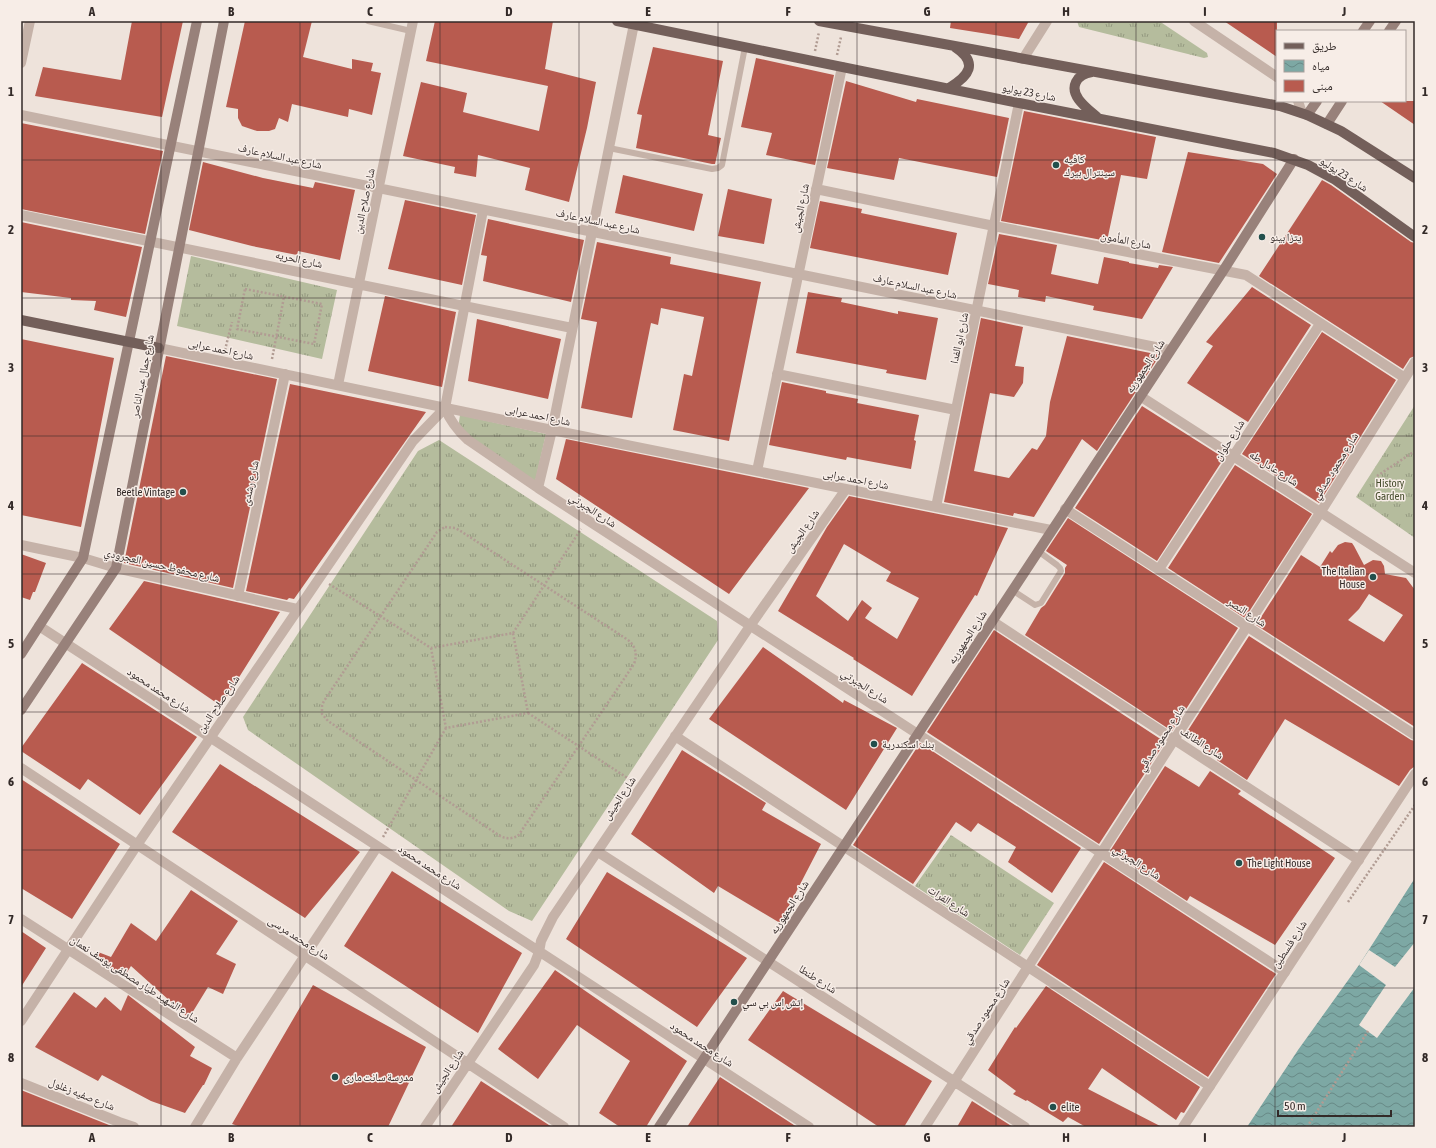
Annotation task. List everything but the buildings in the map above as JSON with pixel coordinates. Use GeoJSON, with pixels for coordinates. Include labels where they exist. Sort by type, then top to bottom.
{"type":"FeatureCollection","features":[{"type":"Feature","properties":{"kind":"main road","name":"شارع جمال عبد الناصر"},"geometry":{"type":"LineString","coordinates":[[21,654],[83,558],[197,21]]}},
{"type":"Feature","properties":{"kind":"main road","name":"شارع جمال عبد الناصر"},"geometry":{"type":"LineString","coordinates":[[21,710],[116,568],[224,21]]}},
{"type":"Feature","properties":{"kind":"main road","name":"شارع 23 يوليو"},"geometry":{"type":"LineString","coordinates":[[617,21],[1019,103],[1254,148],[1294,159],[1334,179],[1415,237]]}},
{"type":"Feature","properties":{"kind":"main road"},"geometry":{"type":"LineString","coordinates":[[820,21],[1280,106],[1305,114],[1327,124],[1355,139],[1415,178]]}},
{"type":"Feature","properties":{"kind":"main road"},"geometry":{"type":"LineString","coordinates":[[1364,30],[1370,21]]}},
{"type":"Feature","properties":{"kind":"main road"},"geometry":{"type":"LineString","coordinates":[[1390,30],[1396,21]]}},
{"type":"Feature","properties":{"kind":"main road"},"geometry":{"type":"LineString","coordinates":[[949,88],[962,81],[969,70],[969,63],[966,57],[962,52],[953,46]]}},
{"type":"Feature","properties":{"kind":"main road"},"geometry":{"type":"LineString","coordinates":[[1094,72],[1082,75],[1077,80],[1074,91],[1077,97],[1097,118]]}},
{"type":"Feature","properties":{"kind":"main road"},"geometry":{"type":"LineString","coordinates":[[1305,114],[1316,102]]}},
{"type":"Feature","properties":{"kind":"main road"},"geometry":{"type":"LineString","coordinates":[[1327,124],[1341,102]]}},
{"type":"Feature","properties":{"kind":"main road","name":"شارع الجمهوريه"},"geometry":{"type":"LineString","coordinates":[[659,1127],[1223,271],[1294,159]]}},
{"type":"Feature","properties":{"kind":"main road","name":"شارع احمد عرابى"},"geometry":{"type":"LineString","coordinates":[[21,320],[159,348]]}},
{"type":"Feature","properties":{"kind":"street"},"geometry":{"type":"LineString","coordinates":[[1023,59],[1047,21]]}},
{"type":"Feature","properties":{"kind":"street"},"geometry":{"type":"LineString","coordinates":[[1194,21],[1276,76]]}},
{"type":"Feature","properties":{"kind":"street"},"geometry":{"type":"LineString","coordinates":[[538,488],[552,430],[634,24]]}},
{"type":"Feature","properties":{"kind":"street"},"geometry":{"type":"LineString","coordinates":[[21,63],[26,26]]}},
{"type":"Feature","properties":{"kind":"street","name":"شارع صلاح الدين"},"geometry":{"type":"LineString","coordinates":[[338,385],[412,26]]}},
{"type":"Feature","properties":{"kind":"street","name":"شارع الجيش"},"geometry":{"type":"LineString","coordinates":[[757,471],[816,189],[839,66]]}},
{"type":"Feature","properties":{"kind":"street"},"geometry":{"type":"LineString","coordinates":[[1299,102],[1305,114]]}},
{"type":"Feature","properties":{"kind":"street","name":"شارع ابو الفدا"},"geometry":{"type":"LineString","coordinates":[[936,507],[1019,103]]}},
{"type":"Feature","properties":{"kind":"street","name":"شارع عبد السلام عارف"},"geometry":{"type":"LineString","coordinates":[[21,115],[1170,350]]}},
{"type":"Feature","properties":{"kind":"street","name":"شارع المأمون"},"geometry":{"type":"LineString","coordinates":[[816,189],[994,226],[1246,275],[1405,378]]}},
{"type":"Feature","properties":{"kind":"street"},"geometry":{"type":"LineString","coordinates":[[445,408],[483,210]]}},
{"type":"Feature","properties":{"kind":"street","name":"شارع الحريه"},"geometry":{"type":"LineString","coordinates":[[21,215],[572,328]]}},
{"type":"Feature","properties":{"kind":"street","name":"شارع حلوان"},"geometry":{"type":"LineString","coordinates":[[1159,569],[1320,324]]}},
{"type":"Feature","properties":{"kind":"street","name":"شارع احمد عرابى"},"geometry":{"type":"LineString","coordinates":[[159,348],[552,430],[1051,530]]}},
{"type":"Feature","properties":{"kind":"street","name":"شارع محمود صدقي"},"geometry":{"type":"LineString","coordinates":[[926,1127],[1320,513],[1415,362]]}},
{"type":"Feature","properties":{"kind":"street","name":"شارع رشدى"},"geometry":{"type":"LineString","coordinates":[[238,596],[285,374]]}},
{"type":"Feature","properties":{"kind":"street"},"geometry":{"type":"LineString","coordinates":[[777,374],[956,410]]}},
{"type":"Feature","properties":{"kind":"street","name":"شارع عادل طه"},"geometry":{"type":"LineString","coordinates":[[1140,396],[1415,574]]}},
{"type":"Feature","properties":{"kind":"street","name":"شارع صلاح الدين"},"geometry":{"type":"LineString","coordinates":[[21,1021],[137,845],[318,577],[413,441],[445,408]]}},
{"type":"Feature","properties":{"kind":"street","name":"شارع الجبرتي"},"geometry":{"type":"LineString","coordinates":[[445,408],[450,420],[458,432],[538,488],[1285,972]]}},
{"type":"Feature","properties":{"kind":"street","name":"شارع الجيش"},"geometry":{"type":"LineString","coordinates":[[425,1127],[534,965],[541,941],[553,917],[750,626],[846,489]]}},
{"type":"Feature","properties":{"kind":"street","name":"شارع النصر"},"geometry":{"type":"LineString","coordinates":[[1065,509],[1415,735]]}},
{"type":"Feature","properties":{"kind":"street","name":"شارع محفوظ حسين العجرودي"},"geometry":{"type":"LineString","coordinates":[[21,545],[83,558],[116,568],[297,609]]}},
{"type":"Feature","properties":{"kind":"street","name":"شارع الطائف"},"geometry":{"type":"LineString","coordinates":[[992,621],[1359,860]]}},
{"type":"Feature","properties":{"kind":"street","name":"شارع محمد محمود"},"geometry":{"type":"LineString","coordinates":[[39,626],[703,1060],[809,1127]]}},
{"type":"Feature","properties":{"kind":"street","name":"شارع الفرات"},"geometry":{"type":"LineString","coordinates":[[675,736],[1210,1086]]}},
{"type":"Feature","properties":{"kind":"street","name":"شارع محمد مرسى"},"geometry":{"type":"LineString","coordinates":[[21,768],[304,956],[468,1062],[564,1127]]}},
{"type":"Feature","properties":{"kind":"street","name":"شارع فلسطين"},"geometry":{"type":"LineString","coordinates":[[1183,1127],[1415,774]]}},
{"type":"Feature","properties":{"kind":"street"},"geometry":{"type":"LineString","coordinates":[[195,1127],[237,1058],[377,846]]}},
{"type":"Feature","properties":{"kind":"street","name":"شارع طنطا"},"geometry":{"type":"LineString","coordinates":[[598,852],[1025,1127]]}},
{"type":"Feature","properties":{"kind":"street","name":"شارع الشهيد طيار مصطفى يوسف نعمان"},"geometry":{"type":"LineString","coordinates":[[21,919],[237,1058]]}},
{"type":"Feature","properties":{"kind":"street","name":"شارع صفيه زغلول"},"geometry":{"type":"LineString","coordinates":[[21,1083],[134,1127]]}},
{"type":"Feature","properties":{"kind":"lane"},"geometry":{"type":"LineString","coordinates":[[368,21],[412,26]]}},
{"type":"Feature","properties":{"kind":"lane"},"geometry":{"type":"LineString","coordinates":[[609,148],[712,169],[720,167],[722,165],[745,47]]}},
{"type":"Feature","properties":{"kind":"lane"},"geometry":{"type":"LineString","coordinates":[[1012,590],[1035,605],[1041,603],[1061,571],[1057,565],[1038,551]]}},
{"type":"Feature","properties":{"kind":"path"},"geometry":{"type":"LineString","coordinates":[[813,61],[820,21]]}},
{"type":"Feature","properties":{"kind":"path"},"geometry":{"type":"LineString","coordinates":[[839,66],[848,25]]}},
{"type":"Feature","properties":{"kind":"path"},"geometry":{"type":"LineString","coordinates":[[245,289],[322,304],[314,344],[276,336],[237,328],[245,289]]}},
{"type":"Feature","properties":{"kind":"path"},"geometry":{"type":"LineString","coordinates":[[269,371],[284,297]]}},
{"type":"Feature","properties":{"kind":"path"},"geometry":{"type":"LineString","coordinates":[[223,362],[232,322]]}},
{"type":"Feature","properties":{"kind":"path"},"geometry":{"type":"LineString","coordinates":[[1377,476],[1415,451]]}},
{"type":"Feature","properties":{"kind":"path"},"geometry":{"type":"LineString","coordinates":[[528,713],[513,633],[587,520]]}},
{"type":"Feature","properties":{"kind":"path"},"geometry":{"type":"LineString","coordinates":[[445,527],[455,528],[630,641],[636,652],[634,664],[518,836],[514,838],[504,838],[500,836],[328,721],[322,714],[322,705],[381,616],[437,532],[445,527]]}},
{"type":"Feature","properties":{"kind":"path"},"geometry":{"type":"LineString","coordinates":[[318,577],[431,648],[513,633]]}},
{"type":"Feature","properties":{"kind":"path"},"geometry":{"type":"LineString","coordinates":[[377,846],[446,728],[431,648]]}},
{"type":"Feature","properties":{"kind":"path"},"geometry":{"type":"LineString","coordinates":[[446,728],[528,713],[641,787]]}},
{"type":"Feature","properties":{"kind":"path"},"geometry":{"type":"LineString","coordinates":[[1307,1127],[1368,1030]]}},
{"type":"Feature","properties":{"kind":"green space"},"geometry":{"type":"Polygon","coordinates":[[[1077,21],[1159,21],[1207,53],[1208,57],[1204,58],[1079,27],[1077,21]]]}},
{"type":"Feature","properties":{"kind":"green space"},"geometry":{"type":"Polygon","coordinates":[[[191,256],[337,290],[322,359],[177,326],[191,256]]]}},
{"type":"Feature","properties":{"kind":"green space","name":"History Garden"},"geometry":{"type":"Polygon","coordinates":[[[1415,405],[1415,538],[1356,497],[1415,405]]]}},
{"type":"Feature","properties":{"kind":"green space"},"geometry":{"type":"Polygon","coordinates":[[[460,415],[546,434],[535,482],[458,428],[460,415]]]}},
{"type":"Feature","properties":{"kind":"green space"},"geometry":{"type":"Polygon","coordinates":[[[439,440],[717,621],[718,640],[532,921],[509,911],[248,730],[243,717],[418,451],[439,440]]]}},
{"type":"Feature","properties":{"kind":"green space"},"geometry":{"type":"Polygon","coordinates":[[[951,835],[1054,903],[1020,955],[915,886],[951,835]]]}},
{"type":"Feature","properties":{"kind":"water"},"geometry":{"type":"Polygon","coordinates":[[[1415,878],[1415,1127],[1247,1127],[1298,1050],[1359,965],[1415,878]]]}},
{"type":"Feature","properties":{"kind":"pier"},"geometry":{"type":"Polygon","coordinates":[[[1415,942],[1415,987],[1377,1038],[1359,1025],[1386,985],[1359,965],[1369,950],[1395,967],[1415,942]]]}},
{"type":"Feature","properties":{"kind":"place","name":"كافيه سينترال بيرك"},"geometry":{"type":"Point","coordinates":[1056,165]}},
{"type":"Feature","properties":{"kind":"place","name":"يتزا بينو"},"geometry":{"type":"Point","coordinates":[1262,237]}},
{"type":"Feature","properties":{"kind":"place","name":"Beetle Vintage"},"geometry":{"type":"Point","coordinates":[183,492]}},
{"type":"Feature","properties":{"kind":"place","name":"The Italian House"},"geometry":{"type":"Point","coordinates":[1373,577]}},
{"type":"Feature","properties":{"kind":"place","name":"بنك اسكندرية"},"geometry":{"type":"Point","coordinates":[874,744]}},
{"type":"Feature","properties":{"kind":"place","name":"The Light House"},"geometry":{"type":"Point","coordinates":[1239,863]}},
{"type":"Feature","properties":{"kind":"place","name":"إتش إس بي سي"},"geometry":{"type":"Point","coordinates":[734,1002]}},
{"type":"Feature","properties":{"kind":"place","name":"مدرسة سانت مارى"},"geometry":{"type":"Point","coordinates":[335,1077]}},
{"type":"Feature","properties":{"kind":"place","name":"elite"},"geometry":{"type":"Point","coordinates":[1053,1107]}}]}
